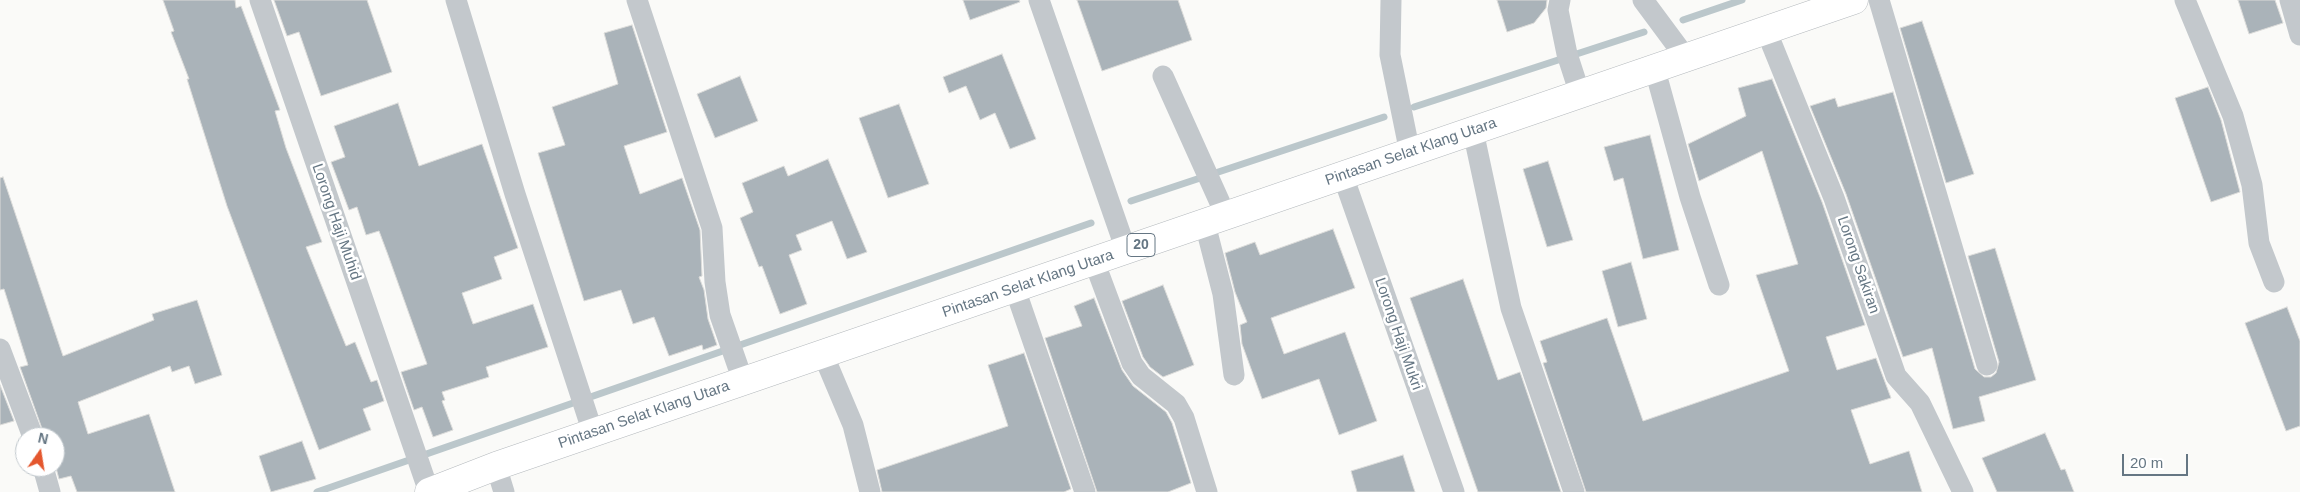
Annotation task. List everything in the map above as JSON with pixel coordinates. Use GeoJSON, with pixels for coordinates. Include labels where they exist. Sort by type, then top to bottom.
{"type":"FeatureCollection","features":[{"type":"Feature","properties":{"kind":"highway","name":"Pintasan Selat Klang Utara"},"geometry":{"type":"LineString","coordinates":[[427,487],[496,466],[590,425],[740,374],[823,354],[1473,131],[1572,73],[1655,70],[1850,1]]}},
{"type":"Feature","properties":{"kind":"street","name":"Lorong Haji Muhid"},"geometry":{"type":"LineString","coordinates":[[260,0],[427,487]]}},
{"type":"Feature","properties":{"kind":"street"},"geometry":{"type":"LineString","coordinates":[[456,0],[590,425]]}},
{"type":"Feature","properties":{"kind":"street"},"geometry":{"type":"LineString","coordinates":[[638,0],[712,228],[715,282],[720,315],[740,374]]}},
{"type":"Feature","properties":{"kind":"street"},"geometry":{"type":"LineString","coordinates":[[1039,0],[1126,250]]}},
{"type":"Feature","properties":{"kind":"street"},"geometry":{"type":"LineString","coordinates":[[1392,0],[1390,55],[1410,152]]}},
{"type":"Feature","properties":{"kind":"street"},"geometry":{"type":"LineString","coordinates":[[1560,0],[1558,10],[1572,73]]}},
{"type":"Feature","properties":{"kind":"street"},"geometry":{"type":"LineString","coordinates":[[1643,0],[1686,58]]}},
{"type":"Feature","properties":{"kind":"street"},"geometry":{"type":"LineString","coordinates":[[1879,0],[1987,365]]}},
{"type":"Feature","properties":{"kind":"street"},"geometry":{"type":"LineString","coordinates":[[2185,0],[2233,116],[2252,186],[2259,243],[2274,282]]}},
{"type":"Feature","properties":{"kind":"street"},"geometry":{"type":"LineString","coordinates":[[2290,0],[2300,35]]}},
{"type":"Feature","properties":{"kind":"street","name":"Lorong Sakiran"},"geometry":{"type":"LineString","coordinates":[[1766,30],[1834,198],[1896,376],[1920,403],[1963,492]]}},
{"type":"Feature","properties":{"kind":"street"},"geometry":{"type":"LineString","coordinates":[[1655,70],[1690,197],[1718,285]]}},
{"type":"Feature","properties":{"kind":"street"},"geometry":{"type":"LineString","coordinates":[[1163,76],[1216,190],[1215,220],[1234,375]]}},
{"type":"Feature","properties":{"kind":"street"},"geometry":{"type":"LineString","coordinates":[[1473,131],[1511,308],[1574,492]]}},
{"type":"Feature","properties":{"kind":"street","name":"Lorong Haji Mukri"},"geometry":{"type":"LineString","coordinates":[[1343,176],[1454,492]]}},
{"type":"Feature","properties":{"kind":"street"},"geometry":{"type":"LineString","coordinates":[[1094,261],[1132,363],[1141,376],[1176,404],[1184,418],[1207,492]]}},
{"type":"Feature","properties":{"kind":"street"},"geometry":{"type":"LineString","coordinates":[[1015,289],[1085,492]]}},
{"type":"Feature","properties":{"kind":"street"},"geometry":{"type":"LineString","coordinates":[[0,349],[29,427]]}},
{"type":"Feature","properties":{"kind":"street"},"geometry":{"type":"LineString","coordinates":[[823,354],[853,424],[870,492]]}},
{"type":"Feature","properties":{"kind":"street"},"geometry":{"type":"LineString","coordinates":[[496,466],[504,492]]}},
{"type":"Feature","properties":{"kind":"street"},"geometry":{"type":"LineString","coordinates":[[46,477],[50,492]]}},
{"type":"Feature","properties":{"kind":"building"},"geometry":{"type":"Polygon","coordinates":[[[163,0],[235,0],[236,8],[241,6],[280,110],[275,111],[286,148],[322,242],[306,247],[346,346],[355,342],[371,382],[377,380],[384,401],[363,409],[371,430],[319,450],[227,206],[187,79],[189,79],[171,32],[174,31],[163,0]]]}},
{"type":"Feature","properties":{"kind":"building"},"geometry":{"type":"Polygon","coordinates":[[[274,0],[367,0],[392,72],[321,96],[299,32],[287,36],[274,0]]]}},
{"type":"Feature","properties":{"kind":"building"},"geometry":{"type":"Polygon","coordinates":[[[963,0],[1019,0],[1020,2],[970,20],[963,0]]]}},
{"type":"Feature","properties":{"kind":"building"},"geometry":{"type":"Polygon","coordinates":[[[1077,0],[1178,0],[1192,40],[1102,71],[1077,0]]]}},
{"type":"Feature","properties":{"kind":"building"},"geometry":{"type":"Polygon","coordinates":[[[1497,0],[1547,0],[1546,8],[1534,23],[1507,32],[1497,0]]]}},
{"type":"Feature","properties":{"kind":"building"},"geometry":{"type":"Polygon","coordinates":[[[2238,0],[2275,0],[2283,23],[2249,34],[2238,0]]]}},
{"type":"Feature","properties":{"kind":"building"},"geometry":{"type":"Polygon","coordinates":[[[1922,21],[1974,174],[1946,183],[1900,28],[1922,21]]]}},
{"type":"Feature","properties":{"kind":"building"},"geometry":{"type":"Polygon","coordinates":[[[632,25],[667,132],[624,146],[640,194],[682,178],[700,230],[702,276],[699,277],[704,290],[708,319],[717,345],[703,350],[702,345],[669,356],[654,317],[633,324],[621,290],[584,301],[538,153],[565,145],[552,107],[618,84],[604,33],[632,25]]]}},
{"type":"Feature","properties":{"kind":"building"},"geometry":{"type":"Polygon","coordinates":[[[1002,54],[1036,139],[1010,149],[995,113],[980,120],[966,86],[949,93],[943,77],[1002,54]]]}},
{"type":"Feature","properties":{"kind":"building"},"geometry":{"type":"Polygon","coordinates":[[[740,76],[758,121],[715,138],[697,94],[740,76]]]}},
{"type":"Feature","properties":{"kind":"building"},"geometry":{"type":"Polygon","coordinates":[[[1772,79],[1822,202],[1865,325],[1826,337],[1837,370],[1876,358],[1891,398],[1851,410],[1870,464],[1909,451],[1922,492],[1586,492],[1543,363],[1547,362],[1540,341],[1607,318],[1643,421],[1789,371],[1756,275],[1798,264],[1762,151],[1699,181],[1688,144],[1746,116],[1738,88],[1772,79]]]}},
{"type":"Feature","properties":{"kind":"building"},"geometry":{"type":"Polygon","coordinates":[[[2208,87],[2221,120],[2240,192],[2211,202],[2175,98],[2208,87]]]}},
{"type":"Feature","properties":{"kind":"building"},"geometry":{"type":"Polygon","coordinates":[[[1893,92],[1975,369],[1984,377],[1991,377],[1996,373],[1999,362],[1968,256],[1995,248],[2036,380],[1979,397],[1985,421],[1953,429],[1932,348],[1903,357],[1846,194],[1810,106],[1835,98],[1838,107],[1893,92]]]}},
{"type":"Feature","properties":{"kind":"building"},"geometry":{"type":"Polygon","coordinates":[[[398,103],[419,166],[482,144],[518,248],[494,257],[502,279],[462,293],[473,324],[533,304],[548,347],[486,367],[489,377],[442,392],[445,400],[442,401],[453,430],[433,437],[422,407],[414,410],[401,372],[427,364],[388,255],[379,231],[366,235],[357,207],[349,210],[331,162],[345,157],[334,126],[398,103]]]}},
{"type":"Feature","properties":{"kind":"building"},"geometry":{"type":"Polygon","coordinates":[[[899,104],[929,184],[888,198],[859,118],[899,104]]]}},
{"type":"Feature","properties":{"kind":"building"},"geometry":{"type":"Polygon","coordinates":[[[1650,135],[1679,250],[1643,259],[1623,178],[1614,181],[1604,147],[1650,135]]]}},
{"type":"Feature","properties":{"kind":"building"},"geometry":{"type":"Polygon","coordinates":[[[828,159],[867,252],[847,259],[832,221],[796,235],[802,250],[789,255],[807,304],[780,314],[762,266],[759,267],[740,218],[753,212],[742,183],[784,166],[788,176],[828,159]]]}},
{"type":"Feature","properties":{"kind":"building"},"geometry":{"type":"Polygon","coordinates":[[[1548,161],[1573,240],[1547,247],[1523,169],[1548,161]]]}},
{"type":"Feature","properties":{"kind":"building"},"geometry":{"type":"Polygon","coordinates":[[[3,177],[63,356],[154,320],[152,314],[197,300],[222,375],[195,384],[189,366],[172,372],[170,366],[78,402],[88,434],[149,414],[175,492],[77,492],[71,476],[59,479],[58,477],[65,477],[65,427],[41,427],[20,367],[28,365],[4,289],[0,290],[0,178],[3,177]]]}},
{"type":"Feature","properties":{"kind":"building"},"geometry":{"type":"Polygon","coordinates":[[[1333,229],[1355,288],[1271,318],[1284,354],[1345,332],[1377,421],[1339,435],[1319,379],[1262,399],[1242,344],[1240,325],[1247,322],[1235,292],[1225,253],[1255,242],[1260,255],[1333,229]]]}},
{"type":"Feature","properties":{"kind":"building"},"geometry":{"type":"Polygon","coordinates":[[[1631,262],[1647,319],[1618,327],[1602,271],[1631,262]]]}},
{"type":"Feature","properties":{"kind":"building"},"geometry":{"type":"Polygon","coordinates":[[[1463,279],[1498,380],[1520,372],[1561,492],[1478,492],[1410,298],[1463,279]]]}},
{"type":"Feature","properties":{"kind":"building"},"geometry":{"type":"Polygon","coordinates":[[[1163,285],[1194,365],[1163,377],[1150,367],[1143,357],[1122,301],[1163,285]]]}},
{"type":"Feature","properties":{"kind":"building"},"geometry":{"type":"Polygon","coordinates":[[[1094,298],[1122,370],[1133,386],[1166,412],[1172,423],[1191,483],[1168,492],[1097,492],[1045,338],[1082,326],[1074,306],[1094,298]]]}},
{"type":"Feature","properties":{"kind":"building"},"geometry":{"type":"Polygon","coordinates":[[[2287,307],[2300,341],[2300,426],[2286,431],[2245,323],[2287,307]]]}},
{"type":"Feature","properties":{"kind":"building"},"geometry":{"type":"Polygon","coordinates":[[[1024,353],[1071,489],[1064,492],[882,492],[877,470],[1008,426],[988,365],[1024,353]]]}},
{"type":"Feature","properties":{"kind":"building"},"geometry":{"type":"Polygon","coordinates":[[[0,385],[14,421],[0,425],[0,385]]]}},
{"type":"Feature","properties":{"kind":"building"},"geometry":{"type":"Polygon","coordinates":[[[2045,433],[2061,470],[2065,469],[2074,492],[1997,492],[1982,458],[2045,433]]]}},
{"type":"Feature","properties":{"kind":"building"},"geometry":{"type":"Polygon","coordinates":[[[302,441],[316,479],[271,492],[259,456],[302,441]]]}},
{"type":"Feature","properties":{"kind":"building"},"geometry":{"type":"Polygon","coordinates":[[[1403,455],[1415,492],[1357,492],[1351,471],[1403,455]]]}},
{"type":"Feature","properties":{"kind":"waterway"},"geometry":{"type":"LineString","coordinates":[[1683,20],[1742,0]]}},
{"type":"Feature","properties":{"kind":"waterway"},"geometry":{"type":"LineString","coordinates":[[1414,107],[1644,32]]}},
{"type":"Feature","properties":{"kind":"waterway"},"geometry":{"type":"LineString","coordinates":[[1131,201],[1384,117]]}},
{"type":"Feature","properties":{"kind":"waterway"},"geometry":{"type":"LineString","coordinates":[[317,492],[1091,223]]}}]}
